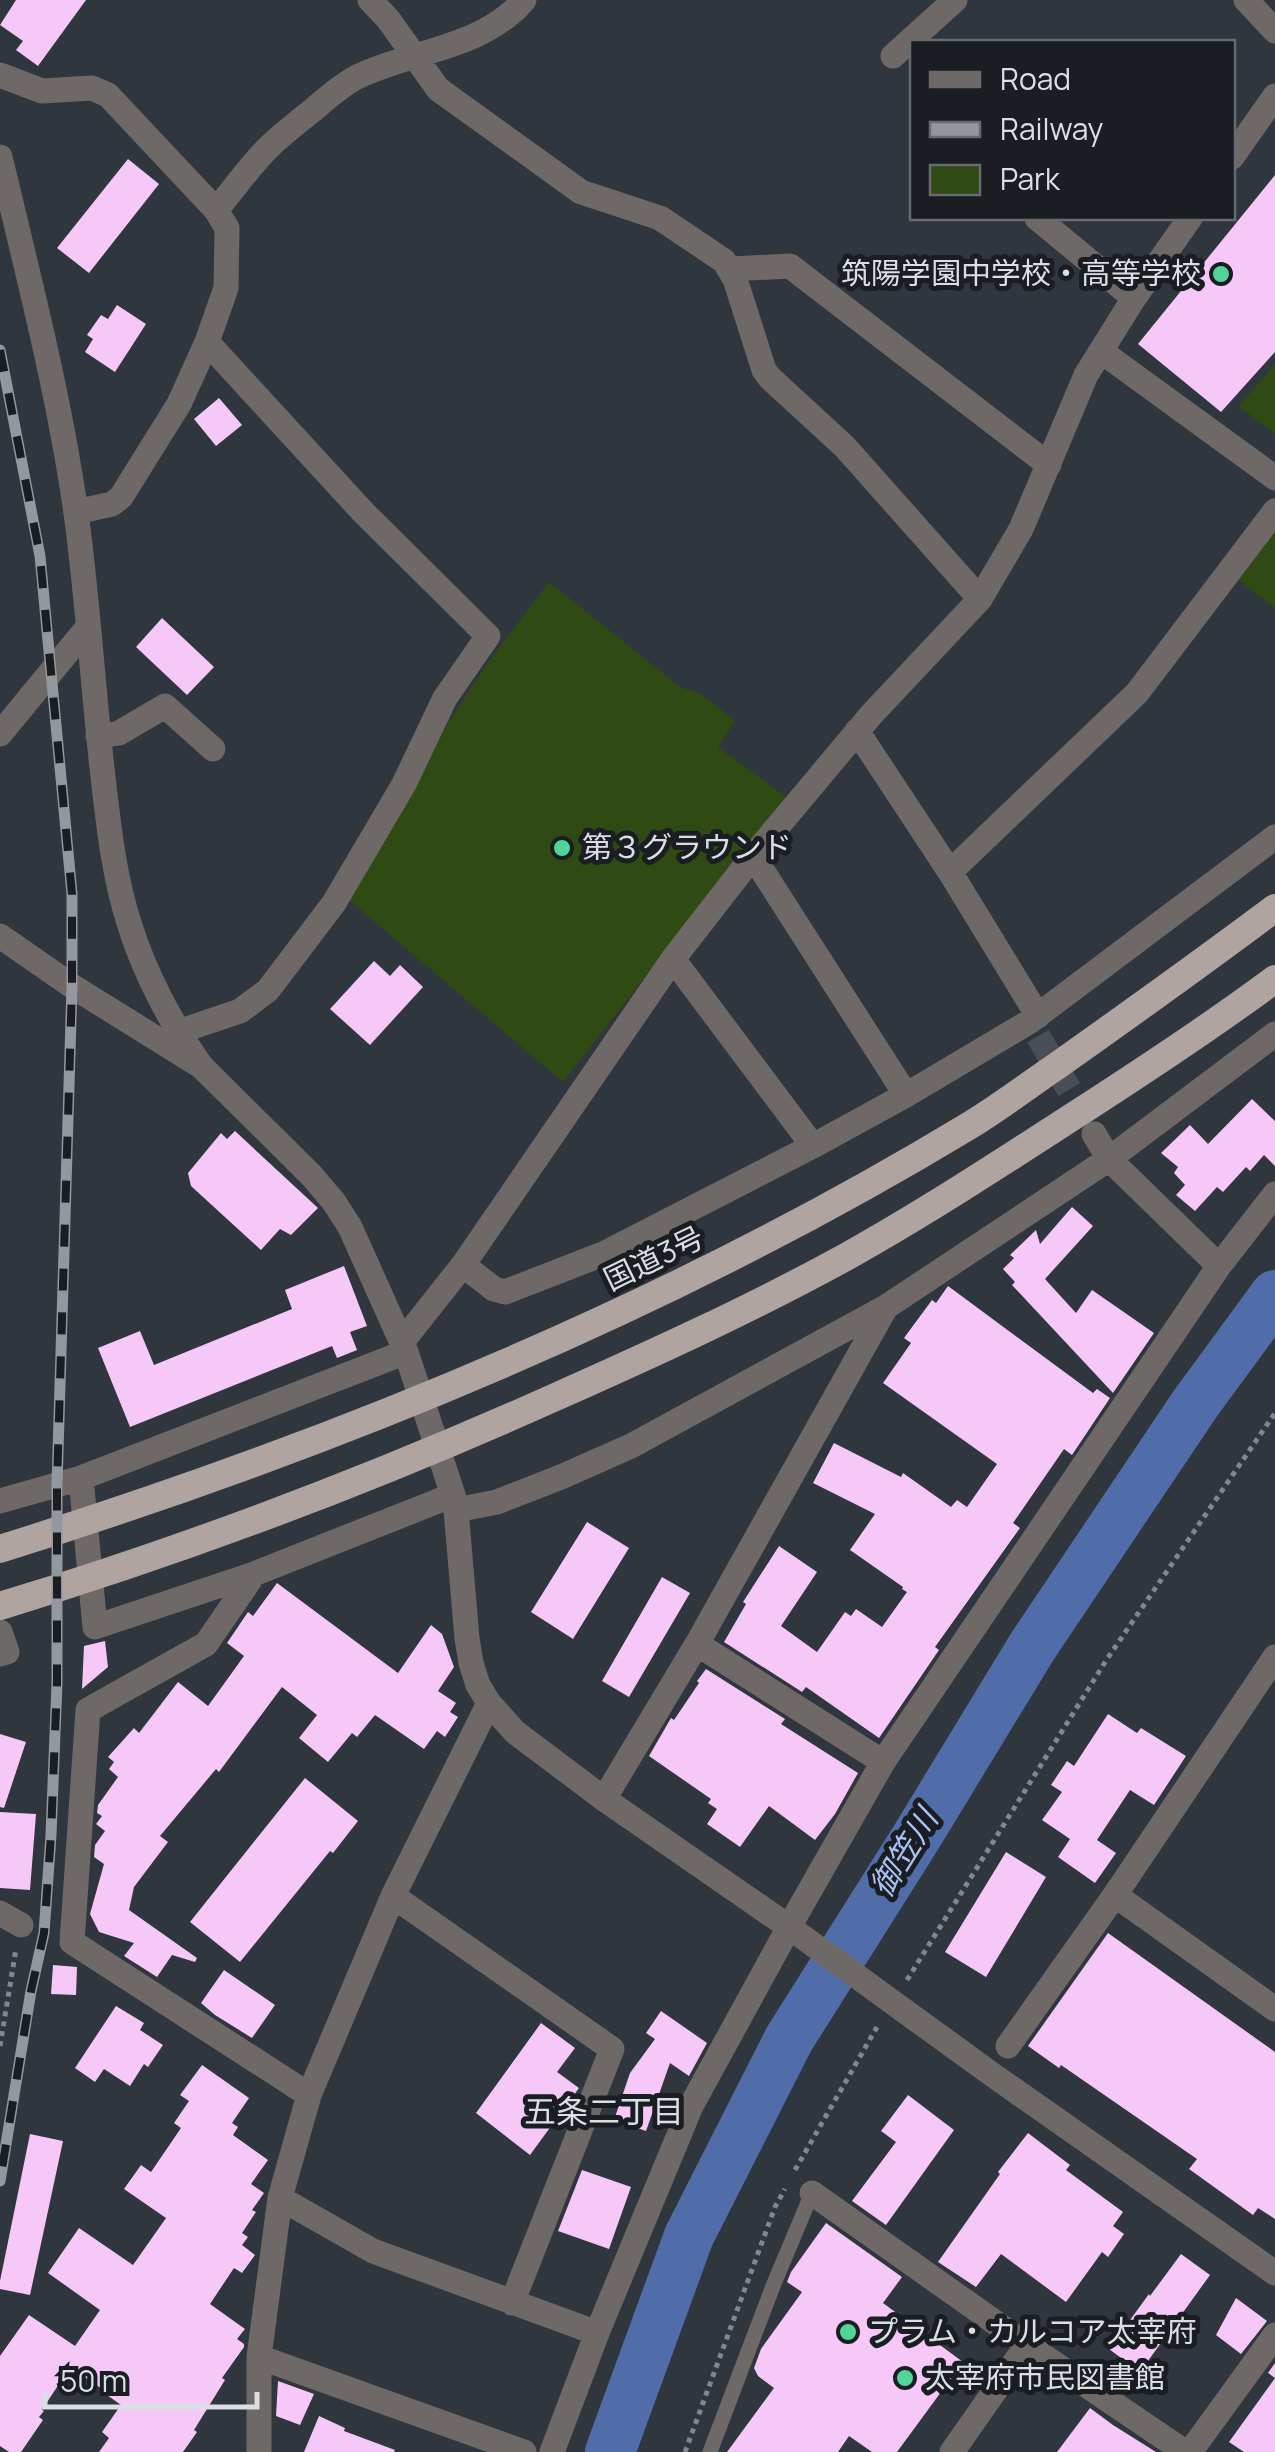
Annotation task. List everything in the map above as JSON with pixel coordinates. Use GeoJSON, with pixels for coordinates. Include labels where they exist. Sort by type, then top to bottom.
{"type":"FeatureCollection","features":[{"type":"Feature","properties":{"kind":"highway","name":"国道3号"},"geometry":{"type":"LineString","coordinates":[[0,1550],[282,1455],[675,1286],[816,1215],[971,1125],[1171,986],[1275,908]]}},
{"type":"Feature","properties":{"kind":"highway"},"geometry":{"type":"LineString","coordinates":[[0,1606],[163,1554],[327,1493],[483,1430],[669,1347],[843,1258],[999,1165],[1207,1030],[1275,979]]}},
{"type":"Feature","properties":{"kind":"street"},"geometry":{"type":"LineString","coordinates":[[370,0],[395,10],[414,54],[438,89],[582,192],[660,218],[724,261],[770,378],[845,446],[980,599]]}},
{"type":"Feature","properties":{"kind":"street"},"geometry":{"type":"LineString","coordinates":[[216,210],[271,145],[334,91],[370,71],[414,54],[469,39],[504,18],[524,0]]}},
{"type":"Feature","properties":{"kind":"street"},"geometry":{"type":"LineString","coordinates":[[911,40],[955,0]]}},
{"type":"Feature","properties":{"kind":"street"},"geometry":{"type":"LineString","coordinates":[[1246,0],[1275,31]]}},
{"type":"Feature","properties":{"kind":"street"},"geometry":{"type":"LineString","coordinates":[[893,56],[910,41]]}},
{"type":"Feature","properties":{"kind":"street"},"geometry":{"type":"LineString","coordinates":[[0,75],[42,91],[92,88],[108,95],[216,210],[227,228],[228,278],[208,342],[178,404],[121,497],[112,504],[76,512]]}},
{"type":"Feature","properties":{"kind":"street"},"geometry":{"type":"LineString","coordinates":[[1235,153],[1275,96]]}},
{"type":"Feature","properties":{"kind":"street"},"geometry":{"type":"LineString","coordinates":[[0,157],[76,512],[112,860],[123,904],[139,952],[178,1032],[202,1068],[312,1176],[350,1227],[404,1347],[454,1502],[466,1638],[478,1685],[488,1703],[515,1732],[604,1799],[792,1930],[894,1992],[990,2073],[1275,2273]]}},
{"type":"Feature","properties":{"kind":"street"},"geometry":{"type":"LineString","coordinates":[[1039,220],[1134,298]]}},
{"type":"Feature","properties":{"kind":"street"},"geometry":{"type":"LineString","coordinates":[[0,1502],[81,1478],[404,1347],[673,958],[857,731],[980,599],[1020,529],[1086,375],[1189,220]]}},
{"type":"Feature","properties":{"kind":"street"},"geometry":{"type":"LineString","coordinates":[[730,269],[790,266],[1049,465]]}},
{"type":"Feature","properties":{"kind":"street"},"geometry":{"type":"LineString","coordinates":[[178,1032],[240,1011],[268,990],[334,903],[404,784],[444,698],[488,636],[364,512],[208,342]]}},
{"type":"Feature","properties":{"kind":"street"},"geometry":{"type":"LineString","coordinates":[[1102,352],[1275,478]]}},
{"type":"Feature","properties":{"kind":"street"},"geometry":{"type":"LineString","coordinates":[[950,872],[1136,693],[1275,511]]}},
{"type":"Feature","properties":{"kind":"street"},"geometry":{"type":"LineString","coordinates":[[0,734],[88,627]]}},
{"type":"Feature","properties":{"kind":"street"},"geometry":{"type":"LineString","coordinates":[[98,736],[119,733],[165,706],[214,749]]}},
{"type":"Feature","properties":{"kind":"street"},"geometry":{"type":"LineString","coordinates":[[857,731],[950,872],[1035,1025]]}},
{"type":"Feature","properties":{"kind":"street"},"geometry":{"type":"LineString","coordinates":[[463,1265],[494,1289],[506,1292],[603,1254],[813,1146],[1035,1025],[1275,837]]}},
{"type":"Feature","properties":{"kind":"street"},"geometry":{"type":"LineString","coordinates":[[752,856],[906,1095]]}},
{"type":"Feature","properties":{"kind":"street"},"geometry":{"type":"LineString","coordinates":[[0,936],[202,1068]]}},
{"type":"Feature","properties":{"kind":"street"},"geometry":{"type":"LineString","coordinates":[[673,958],[813,1146]]}},
{"type":"Feature","properties":{"kind":"street"},"geometry":{"type":"LineString","coordinates":[[81,1478],[95,1627],[454,1502],[496,1502],[561,1478],[632,1446],[886,1307],[1108,1158],[1275,1034]]}},
{"type":"Feature","properties":{"kind":"street"},"geometry":{"type":"LineString","coordinates":[[1094,1134],[1108,1158],[1219,1266]]}},
{"type":"Feature","properties":{"kind":"street"},"geometry":{"type":"LineString","coordinates":[[552,2452],[596,2333],[691,2106],[883,1762],[1219,1266],[1275,1194]]}},
{"type":"Feature","properties":{"kind":"street"},"geometry":{"type":"LineString","coordinates":[[604,1799],[697,1644],[886,1307]]}},
{"type":"Feature","properties":{"kind":"street"},"geometry":{"type":"LineString","coordinates":[[254,1574],[206,1644],[88,1710],[72,1942],[309,2095]]}},
{"type":"Feature","properties":{"kind":"street"},"geometry":{"type":"LineString","coordinates":[[0,1632],[7,1652],[0,1654]]}},
{"type":"Feature","properties":{"kind":"street"},"geometry":{"type":"LineString","coordinates":[[697,1644],[883,1762]]}},
{"type":"Feature","properties":{"kind":"street"},"geometry":{"type":"LineString","coordinates":[[1008,2046],[1275,1656]]}},
{"type":"Feature","properties":{"kind":"street"},"geometry":{"type":"LineString","coordinates":[[260,2452],[259,2357],[280,2198],[309,2095],[393,1896],[488,1703]]}},
{"type":"Feature","properties":{"kind":"street"},"geometry":{"type":"LineString","coordinates":[[1114,1894],[1274,2005]]}},
{"type":"Feature","properties":{"kind":"street"},"geometry":{"type":"LineString","coordinates":[[393,1896],[612,2049],[512,2302]]}},
{"type":"Feature","properties":{"kind":"street"},"geometry":{"type":"LineString","coordinates":[[812,2193],[1188,2452],[1275,2335]]}},
{"type":"Feature","properties":{"kind":"street"},"geometry":{"type":"LineString","coordinates":[[280,2198],[373,2251],[596,2333]]}},
{"type":"Feature","properties":{"kind":"street"},"geometry":{"type":"LineString","coordinates":[[952,2452],[1028,2345]]}},
{"type":"Feature","properties":{"kind":"street"},"geometry":{"type":"LineString","coordinates":[[259,2357],[524,2452]]}},
{"type":"Feature","properties":{"kind":"lane"},"geometry":{"type":"LineString","coordinates":[[990,2073],[1008,2046]]}},
{"type":"Feature","properties":{"kind":"lane"},"geometry":{"type":"LineString","coordinates":[[710,2452],[812,2193]]}},
{"type":"Feature","properties":{"kind":"path"},"geometry":{"type":"LineString","coordinates":[[894,1992],[1108,1660],[1275,1413]]}},
{"type":"Feature","properties":{"kind":"path"},"geometry":{"type":"LineString","coordinates":[[0,2046],[10,1919]]}},
{"type":"Feature","properties":{"kind":"green space"},"geometry":{"type":"Polygon","coordinates":[[[1275,365],[1275,434],[1238,406],[1275,365]]]}},
{"type":"Feature","properties":{"kind":"green space"},"geometry":{"type":"Polygon","coordinates":[[[1275,525],[1275,608],[1234,577],[1275,525]]]}},
{"type":"Feature","properties":{"kind":"green space","name":"第３グラウンド"},"geometry":{"type":"Polygon","coordinates":[[[549,582],[680,687],[701,694],[735,721],[718,747],[786,797],[563,1082],[349,900],[450,720],[549,582]]]}},
{"type":"Feature","properties":{"kind":"building"},"geometry":{"type":"Polygon","coordinates":[[[16,0],[86,0],[38,66],[16,50],[23,41],[0,25],[16,0]]]}},
{"type":"Feature","properties":{"kind":"building"},"geometry":{"type":"Polygon","coordinates":[[[128,159],[159,184],[89,273],[57,248],[128,159]]]}},
{"type":"Feature","properties":{"kind":"building","name":"筑陽学園中学校・高等学校"},"geometry":{"type":"Polygon","coordinates":[[[1275,175],[1275,352],[1221,412],[1138,344],[1275,175]]]}},
{"type":"Feature","properties":{"kind":"building"},"geometry":{"type":"Polygon","coordinates":[[[117,305],[146,324],[115,372],[85,352],[93,339],[87,335],[101,315],[108,319],[117,305]]]}},
{"type":"Feature","properties":{"kind":"building"},"geometry":{"type":"Polygon","coordinates":[[[219,398],[242,425],[216,446],[194,419],[219,398]]]}},
{"type":"Feature","properties":{"kind":"building"},"geometry":{"type":"Polygon","coordinates":[[[162,618],[214,667],[187,695],[136,647],[162,618]]]}},
{"type":"Feature","properties":{"kind":"building"},"geometry":{"type":"Polygon","coordinates":[[[374,961],[390,976],[400,965],[423,987],[370,1045],[330,1009],[374,961]]]}},
{"type":"Feature","properties":{"kind":"building"},"geometry":{"type":"Polygon","coordinates":[[[1252,1099],[1275,1121],[1275,1166],[1264,1155],[1250,1171],[1246,1167],[1223,1192],[1217,1187],[1195,1211],[1176,1195],[1185,1185],[1174,1173],[1178,1167],[1161,1153],[1190,1125],[1208,1144],[1252,1099]]]}},
{"type":"Feature","properties":{"kind":"building"},"geometry":{"type":"Polygon","coordinates":[[[235,1131],[318,1208],[291,1235],[280,1229],[261,1250],[191,1186],[188,1173],[221,1133],[227,1139],[235,1131]]]}},
{"type":"Feature","properties":{"kind":"building"},"geometry":{"type":"Polygon","coordinates":[[[1072,1207],[1093,1226],[1045,1279],[1076,1313],[1092,1290],[1154,1333],[1113,1393],[1012,1285],[1015,1282],[1003,1269],[1014,1258],[1010,1255],[1036,1230],[1040,1244],[1072,1207]]]}},
{"type":"Feature","properties":{"kind":"building"},"geometry":{"type":"Polygon","coordinates":[[[344,1266],[367,1326],[350,1332],[357,1350],[337,1358],[332,1346],[130,1427],[98,1348],[140,1331],[154,1365],[292,1309],[285,1290],[344,1266]]]}},
{"type":"Feature","properties":{"kind":"building"},"geometry":{"type":"Polygon","coordinates":[[[948,1286],[1093,1393],[1097,1389],[1110,1398],[1072,1455],[1064,1449],[1013,1523],[1020,1528],[935,1647],[939,1650],[879,1738],[806,1687],[802,1692],[724,1642],[746,1604],[743,1602],[779,1546],[817,1572],[781,1626],[817,1652],[845,1612],[851,1616],[856,1609],[882,1627],[907,1592],[850,1550],[875,1514],[813,1483],[834,1443],[901,1477],[903,1473],[951,1507],[957,1500],[967,1507],[997,1464],[883,1383],[911,1343],[904,1338],[932,1300],[936,1303],[948,1286]]]}},
{"type":"Feature","properties":{"kind":"building"},"geometry":{"type":"Polygon","coordinates":[[[587,1522],[629,1548],[573,1639],[531,1612],[587,1522]]]}},
{"type":"Feature","properties":{"kind":"building"},"geometry":{"type":"Polygon","coordinates":[[[662,1577],[690,1593],[629,1697],[602,1681],[662,1577]]]}},
{"type":"Feature","properties":{"kind":"building"},"geometry":{"type":"Polygon","coordinates":[[[277,1583],[398,1673],[431,1625],[442,1634],[454,1667],[438,1691],[456,1703],[450,1712],[458,1717],[445,1737],[437,1731],[424,1749],[375,1715],[357,1737],[352,1733],[328,1762],[299,1738],[317,1715],[282,1687],[219,1772],[216,1769],[160,1836],[168,1842],[134,1887],[129,1910],[197,1958],[195,1962],[172,1955],[157,1977],[124,1956],[134,1943],[99,1932],[90,1914],[104,1864],[94,1857],[95,1845],[105,1831],[96,1824],[102,1816],[97,1813],[98,1805],[118,1777],[109,1769],[114,1762],[108,1757],[134,1728],[139,1733],[178,1682],[208,1706],[244,1656],[227,1643],[248,1612],[253,1616],[277,1583]]]}},
{"type":"Feature","properties":{"kind":"building"},"geometry":{"type":"Polygon","coordinates":[[[105,1641],[108,1667],[82,1689],[84,1646],[105,1641]]]}},
{"type":"Feature","properties":{"kind":"building"},"geometry":{"type":"Polygon","coordinates":[[[706,1669],[785,1719],[781,1724],[858,1773],[815,1840],[769,1806],[740,1847],[707,1824],[717,1809],[708,1803],[711,1799],[649,1756],[706,1669]]]}},
{"type":"Feature","properties":{"kind":"building"},"geometry":{"type":"Polygon","coordinates":[[[1108,1714],[1137,1733],[1141,1728],[1186,1756],[1154,1805],[1130,1790],[1097,1840],[1116,1853],[1095,1883],[1058,1857],[1070,1839],[1042,1820],[1062,1792],[1051,1785],[1067,1761],[1074,1766],[1108,1714]]]}},
{"type":"Feature","properties":{"kind":"building"},"geometry":{"type":"Polygon","coordinates":[[[0,1734],[26,1742],[4,1808],[0,1807],[0,1734]]]}},
{"type":"Feature","properties":{"kind":"building"},"geometry":{"type":"Polygon","coordinates":[[[305,1778],[358,1821],[240,1962],[190,1922],[305,1778]]]}},
{"type":"Feature","properties":{"kind":"building"},"geometry":{"type":"Polygon","coordinates":[[[0,1812],[36,1814],[30,1890],[0,1888],[0,1812]]]}},
{"type":"Feature","properties":{"kind":"building"},"geometry":{"type":"Polygon","coordinates":[[[1006,1852],[1046,1877],[986,1977],[945,1952],[1006,1852]]]}},
{"type":"Feature","properties":{"kind":"building"},"geometry":{"type":"Polygon","coordinates":[[[1108,1933],[1275,2052],[1275,2219],[1258,2208],[1253,2215],[1189,2169],[1197,2159],[1028,2046],[1108,1933]]]}},
{"type":"Feature","properties":{"kind":"building"},"geometry":{"type":"Polygon","coordinates":[[[53,1965],[77,1967],[76,1995],[51,1994],[53,1965]]]}},
{"type":"Feature","properties":{"kind":"building"},"geometry":{"type":"Polygon","coordinates":[[[224,1970],[275,2005],[252,2038],[201,2003],[224,1970]]]}},
{"type":"Feature","properties":{"kind":"building"},"geometry":{"type":"Polygon","coordinates":[[[116,2006],[144,2023],[140,2030],[163,2045],[130,2086],[104,2069],[95,2082],[75,2068],[116,2006]]]}},
{"type":"Feature","properties":{"kind":"building"},"geometry":{"type":"Polygon","coordinates":[[[661,2011],[707,2043],[689,2076],[670,2063],[646,2131],[614,2120],[630,2073],[655,2039],[646,2033],[661,2011]]]}},
{"type":"Feature","properties":{"kind":"building"},"geometry":{"type":"Polygon","coordinates":[[[541,2023],[575,2048],[557,2072],[579,2088],[530,2155],[476,2113],[541,2023]]]}},
{"type":"Feature","properties":{"kind":"building"},"geometry":{"type":"Polygon","coordinates":[[[202,2065],[249,2098],[232,2123],[238,2127],[233,2135],[268,2160],[251,2184],[264,2193],[242,2233],[248,2237],[242,2245],[255,2255],[242,2273],[234,2268],[210,2304],[245,2329],[237,2339],[244,2347],[222,2378],[225,2380],[183,2452],[99,2452],[109,2438],[102,2432],[121,2405],[70,2367],[42,2410],[39,2417],[43,2420],[21,2452],[9,2452],[0,2446],[0,2356],[29,2315],[75,2346],[100,2310],[48,2273],[79,2228],[133,2265],[166,2218],[124,2189],[141,2165],[151,2172],[181,2128],[174,2123],[189,2101],[180,2095],[202,2065]]]}},
{"type":"Feature","properties":{"kind":"building"},"geometry":{"type":"Polygon","coordinates":[[[908,2095],[954,2130],[886,2225],[852,2201],[896,2142],[881,2131],[908,2095]]]}},
{"type":"Feature","properties":{"kind":"building"},"geometry":{"type":"Polygon","coordinates":[[[1028,2133],[1070,2165],[1066,2170],[1123,2212],[1113,2226],[1124,2234],[1108,2257],[1102,2252],[1066,2302],[1001,2254],[976,2287],[938,2262],[1028,2133]]]}},
{"type":"Feature","properties":{"kind":"building"},"geometry":{"type":"Polygon","coordinates":[[[30,2134],[63,2141],[30,2295],[0,2289],[0,2281],[30,2134]]]}},
{"type":"Feature","properties":{"kind":"building"},"geometry":{"type":"Polygon","coordinates":[[[582,2170],[631,2187],[609,2249],[558,2231],[582,2170]]]}},
{"type":"Feature","properties":{"kind":"building","name":"プラム・カルコア太宰府"},"geometry":{"type":"Polygon","coordinates":[[[826,2223],[902,2277],[883,2303],[963,2362],[897,2452],[872,2452],[849,2436],[838,2452],[727,2452],[774,2388],[754,2368],[761,2349],[802,2292],[787,2282],[791,2272],[826,2223]]]}},
{"type":"Feature","properties":{"kind":"building"},"geometry":{"type":"Polygon","coordinates":[[[1181,2254],[1210,2275],[1140,2372],[1109,2349],[1181,2254]]]}},
{"type":"Feature","properties":{"kind":"building"},"geometry":{"type":"Polygon","coordinates":[[[1236,2298],[1267,2321],[1241,2354],[1216,2335],[1236,2298]]]}},
{"type":"Feature","properties":{"kind":"building"},"geometry":{"type":"Polygon","coordinates":[[[1275,2378],[1275,2452],[1244,2452],[1229,2442],[1275,2378]]]}},
{"type":"Feature","properties":{"kind":"building"},"geometry":{"type":"Polygon","coordinates":[[[278,2381],[314,2394],[300,2425],[276,2416],[278,2381]]]}},
{"type":"Feature","properties":{"kind":"building"},"geometry":{"type":"Polygon","coordinates":[[[1090,2408],[1113,2425],[1156,2452],[1057,2452],[1090,2408]]]}},
{"type":"Feature","properties":{"kind":"building"},"geometry":{"type":"Polygon","coordinates":[[[319,2416],[345,2428],[344,2431],[395,2450],[304,2452],[319,2416]]]}},
{"type":"Feature","properties":{"kind":"waterway","name":"御笠川"},"geometry":{"type":"LineString","coordinates":[[610,2452],[689,2236],[789,2039],[1032,1647],[1195,1404],[1275,1295]]}},
{"type":"Feature","properties":{"kind":"tunnel"},"geometry":{"type":"LineString","coordinates":[[1038,1036],[1092,1129]]}},
{"type":"Feature","properties":{"kind":"railway"},"geometry":{"type":"LineString","coordinates":[[0,350],[40,556],[72,894],[51,1835],[44,1933],[0,2181]]}},
{"type":"Feature","properties":{"kind":"place","name":"筑陽学園中学校・高等学校"},"geometry":{"type":"Point","coordinates":[1221,274]}},
{"type":"Feature","properties":{"kind":"place","name":"第３グラウンド"},"geometry":{"type":"Point","coordinates":[562,848]}},
{"type":"Feature","properties":{"kind":"place","name":"プラム・カルコア太宰府"},"geometry":{"type":"Point","coordinates":[848,2332]}},
{"type":"Feature","properties":{"kind":"place","name":"太宰府市民図書館"},"geometry":{"type":"Point","coordinates":[905,2378]}},
{"type":"Feature","properties":{"kind":"district","name":"五条二丁目"},"geometry":{"type":"Point","coordinates":[604,2112]}}]}
